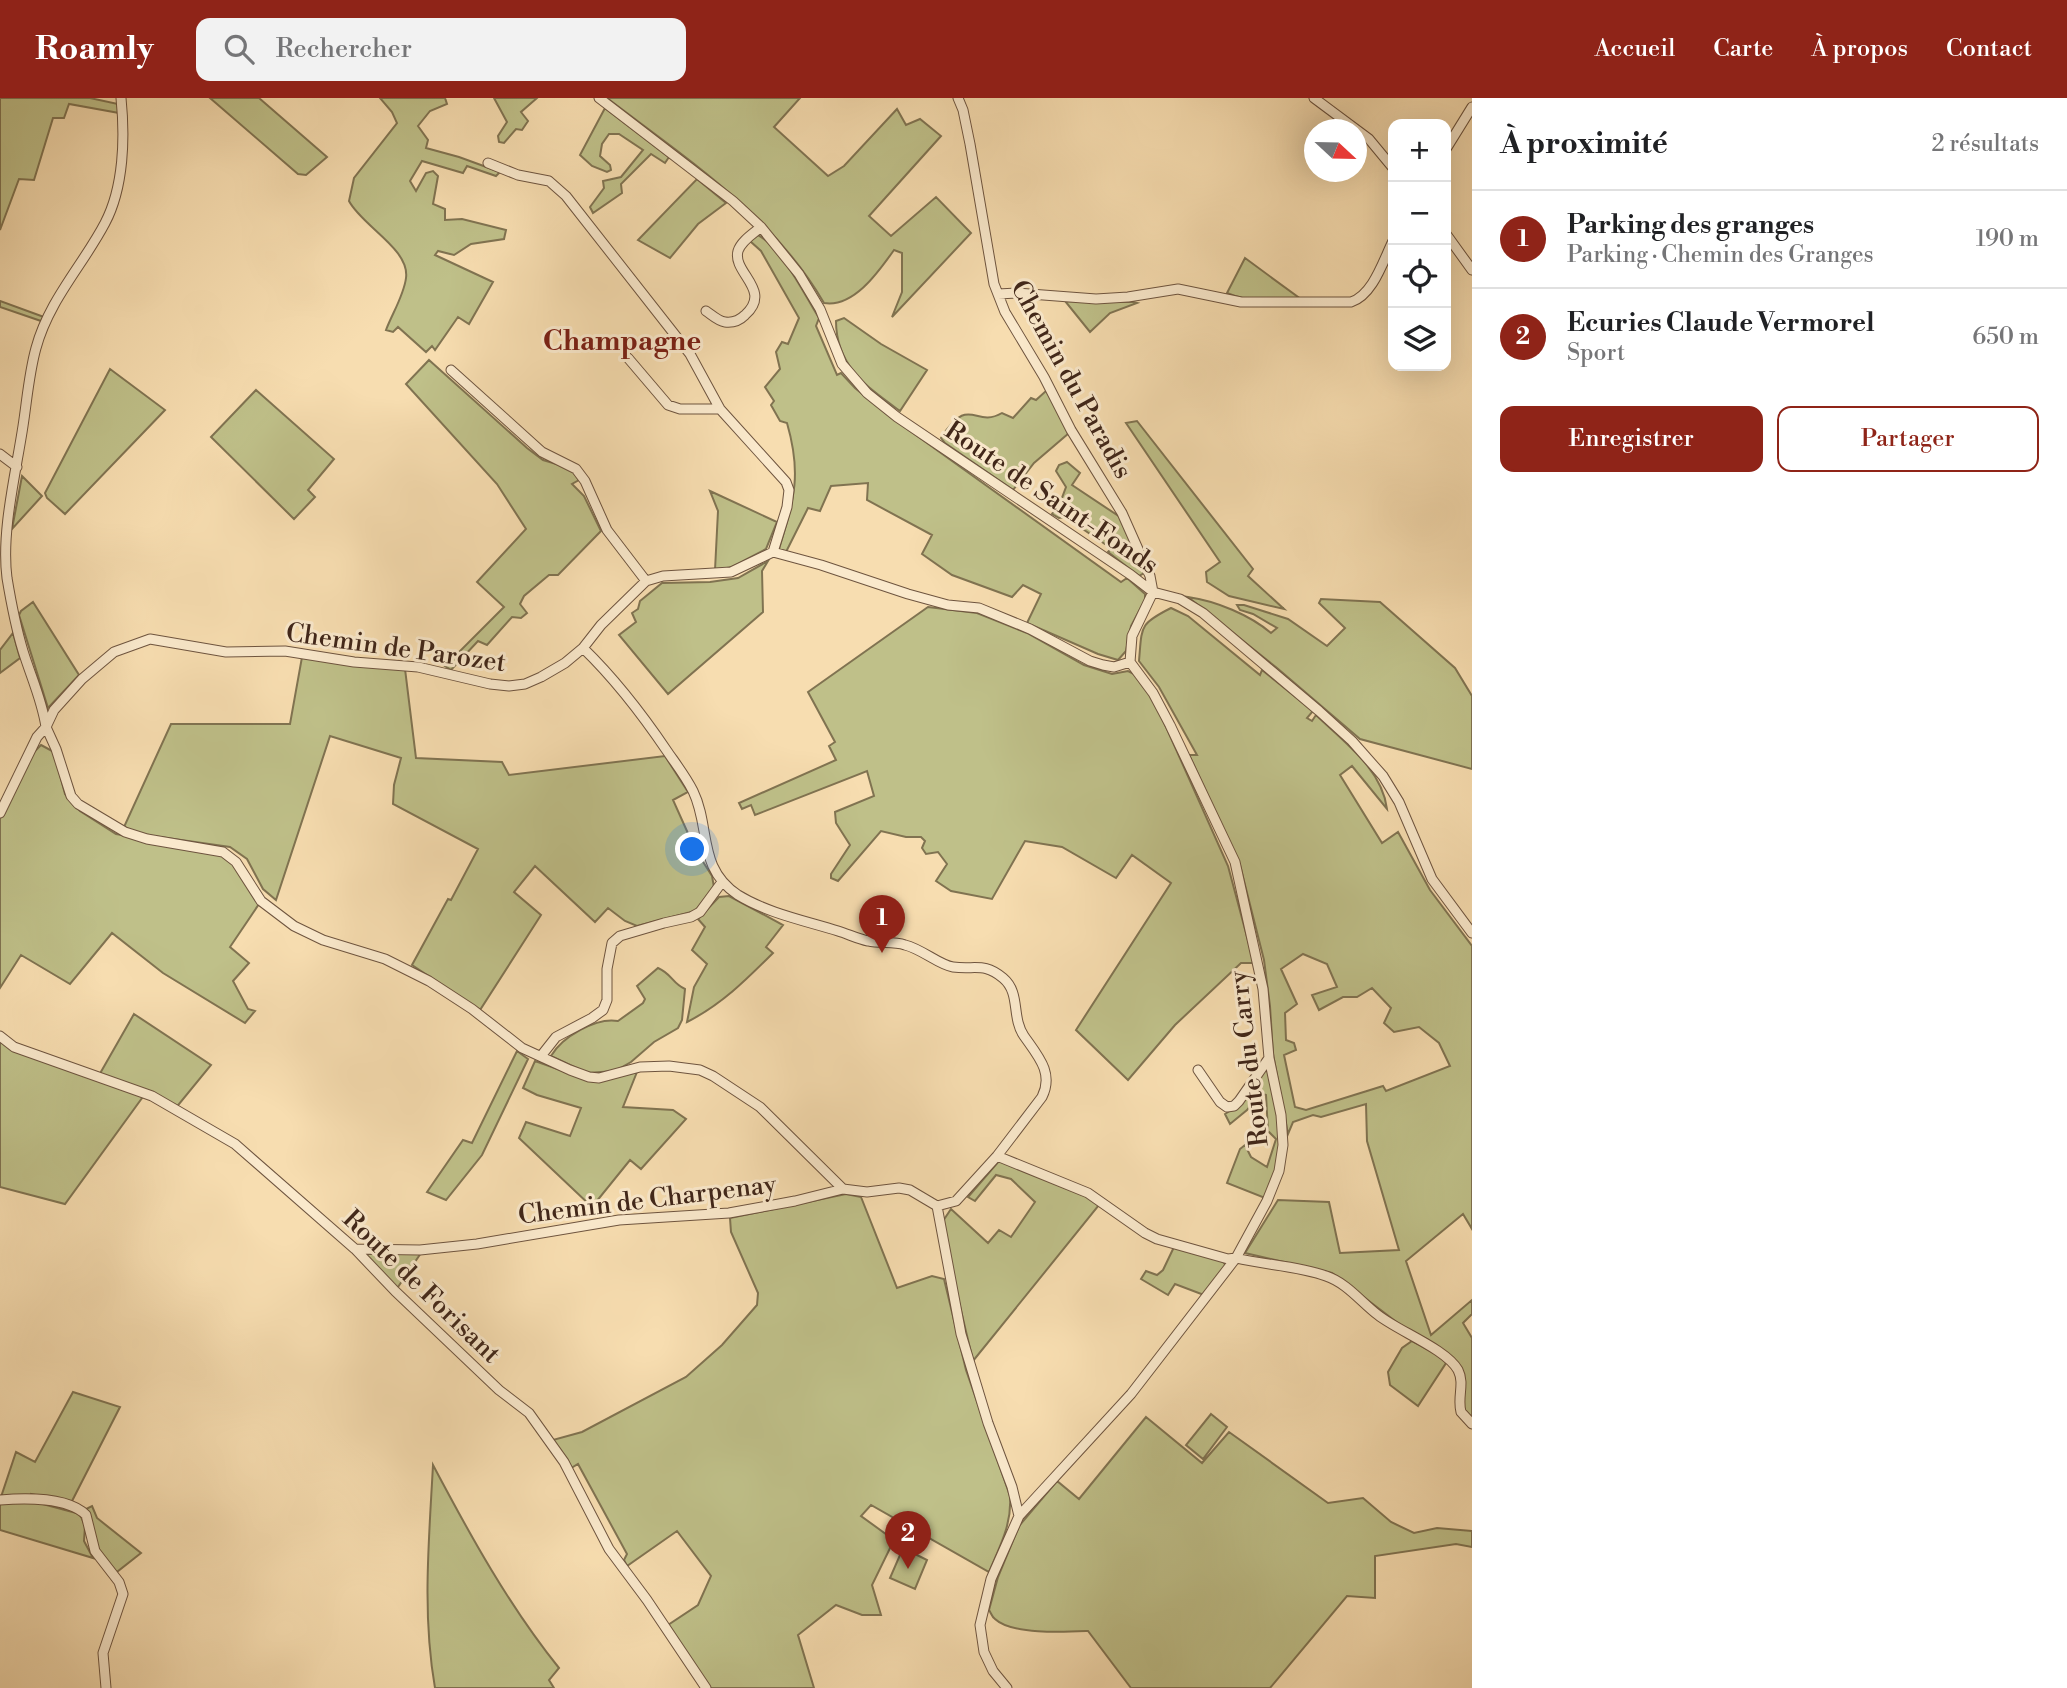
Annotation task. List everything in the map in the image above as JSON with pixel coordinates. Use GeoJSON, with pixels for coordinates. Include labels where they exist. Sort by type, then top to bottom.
{"type":"FeatureCollection","features":[{"type":"Feature","properties":{"kind":"street"},"geometry":{"type":"LineString","coordinates":[[121,98],[122,148],[111,207],[104,224],[48,315],[36,348],[7,540],[7,576],[23,650],[67,788],[78,804],[125,832],[147,839],[223,852],[236,862],[261,901],[294,926],[323,940],[384,959],[429,981],[472,1009],[523,1048],[589,1077],[615,1075],[640,1067],[669,1066],[699,1070],[713,1076],[760,1107],[843,1189]]}},
{"type":"Feature","properties":{"kind":"street","name":"Route de Saint-Fonds"},"geometry":{"type":"LineString","coordinates":[[599,98],[733,201],[761,227],[799,274],[820,309],[842,363],[867,393],[1153,592],[1180,599],[1203,613],[1352,741],[1383,776],[1399,802],[1432,879],[1472,933]]}},
{"type":"Feature","properties":{"kind":"street","name":"Chemin du Paradis"},"geometry":{"type":"LineString","coordinates":[[957,98],[963,110],[998,295],[1071,430],[1122,513],[1146,563],[1153,592]]}},
{"type":"Feature","properties":{"kind":"street"},"geometry":{"type":"LineString","coordinates":[[1314,98],[1370,139],[1388,162]]}},
{"type":"Feature","properties":{"kind":"street"},"geometry":{"type":"LineString","coordinates":[[1451,141],[1472,107]]}},
{"type":"Feature","properties":{"kind":"street"},"geometry":{"type":"LineString","coordinates":[[488,163],[518,175],[549,181],[566,196],[690,354],[720,409],[779,472],[789,490],[787,507],[773,552]]}},
{"type":"Feature","properties":{"kind":"street"},"geometry":{"type":"LineString","coordinates":[[706,311],[727,322],[738,321],[750,310],[755,295],[739,262],[738,254],[747,239],[761,227]]}},
{"type":"Feature","properties":{"kind":"street"},"geometry":{"type":"LineString","coordinates":[[1451,241],[1472,270]]}},
{"type":"Feature","properties":{"kind":"street"},"geometry":{"type":"LineString","coordinates":[[998,295],[1017,293],[1096,299],[1128,298],[1178,289],[1241,302],[1351,302],[1360,299],[1368,290],[1391,245]]}},
{"type":"Feature","properties":{"kind":"street"},"geometry":{"type":"LineString","coordinates":[[628,358],[668,405],[680,409],[720,409]]}},
{"type":"Feature","properties":{"kind":"street"},"geometry":{"type":"LineString","coordinates":[[452,370],[542,452],[576,469],[585,481],[607,530],[646,581],[663,576],[731,572],[773,552],[948,605],[979,608],[1030,629],[1090,661],[1114,667],[1130,662],[1132,636],[1153,592]]}},
{"type":"Feature","properties":{"kind":"street"},"geometry":{"type":"LineString","coordinates":[[0,454],[17,467]]}},
{"type":"Feature","properties":{"kind":"street","name":"Chemin de Parozet"},"geometry":{"type":"LineString","coordinates":[[0,813],[37,737],[46,727],[54,710],[82,679],[114,652],[150,639],[214,651],[285,651],[354,662],[418,667],[509,686],[525,684],[541,677],[583,648],[601,625],[646,581]]}},
{"type":"Feature","properties":{"kind":"street"},"geometry":{"type":"LineString","coordinates":[[583,648],[603,667],[646,720],[693,791],[708,856],[722,882],[738,895],[787,915],[869,941],[903,944],[923,951],[952,967],[987,967],[1004,978],[1013,988],[1016,1020],[1042,1062],[1048,1077],[1047,1088],[997,1156],[956,1201],[937,1206],[961,1334],[988,1423],[1012,1487],[1019,1516]]}},
{"type":"Feature","properties":{"kind":"street","name":"Route du Carry"},"geometry":{"type":"LineString","coordinates":[[1007,1688],[993,1671],[984,1652],[979,1625],[991,1579],[1019,1516],[1131,1394],[1236,1258],[1258,1221],[1279,1171],[1283,1145],[1269,1058],[1263,989],[1235,862],[1165,715],[1153,693],[1130,662]]}},
{"type":"Feature","properties":{"kind":"street"},"geometry":{"type":"LineString","coordinates":[[541,1056],[556,1037],[603,1010],[607,1000],[607,969],[612,943],[620,936],[691,917],[710,900],[722,882]]}},
{"type":"Feature","properties":{"kind":"street","name":"Route de Forisant"},"geometry":{"type":"LineString","coordinates":[[0,1036],[14,1047],[152,1096],[235,1144],[355,1249],[499,1390],[529,1413],[564,1462],[609,1549],[648,1600],[706,1688]]}},
{"type":"Feature","properties":{"kind":"street"},"geometry":{"type":"LineString","coordinates":[[1198,1070],[1220,1102],[1227,1107],[1234,1106],[1269,1058]]}},
{"type":"Feature","properties":{"kind":"street"},"geometry":{"type":"LineString","coordinates":[[997,1156],[1088,1193],[1157,1239],[1228,1259],[1236,1258],[1327,1276],[1339,1282],[1378,1315],[1454,1363],[1462,1384],[1461,1412],[1472,1424]]}},
{"type":"Feature","properties":{"kind":"street","name":"Chemin de Charpenay"},"geometry":{"type":"LineString","coordinates":[[355,1249],[420,1250],[477,1244],[619,1220],[729,1213],[843,1189],[867,1192],[899,1188],[910,1190],[937,1206]]}},
{"type":"Feature","properties":{"kind":"street"},"geometry":{"type":"LineString","coordinates":[[0,1500],[29,1498],[70,1506],[86,1515],[95,1551],[119,1582],[123,1594],[103,1653],[106,1688]]}},
{"type":"Feature","properties":{"kind":"green space"},"geometry":{"type":"Polygon","coordinates":[[[0,98],[90,98],[118,104],[119,113],[69,104],[64,118],[53,118],[34,180],[19,179],[0,230],[0,98]]]}},
{"type":"Feature","properties":{"kind":"green space"},"geometry":{"type":"Polygon","coordinates":[[[210,98],[259,98],[327,157],[306,175],[298,174],[210,98]]]}},
{"type":"Feature","properties":{"kind":"green space"},"geometry":{"type":"Polygon","coordinates":[[[380,98],[445,98],[447,104],[430,111],[418,126],[428,140],[426,148],[500,172],[496,176],[467,166],[463,173],[422,161],[410,181],[416,191],[426,173],[433,171],[438,176],[433,204],[445,209],[445,220],[462,219],[506,230],[504,239],[471,244],[454,255],[438,251],[435,255],[493,282],[469,324],[458,317],[435,350],[432,346],[426,352],[398,327],[393,332],[386,330],[403,291],[405,267],[393,247],[364,220],[349,201],[354,178],[397,123],[380,98]]]}},
{"type":"Feature","properties":{"kind":"green space"},"geometry":{"type":"Polygon","coordinates":[[[494,98],[537,98],[521,112],[528,121],[522,130],[516,129],[504,143],[499,142],[498,136],[507,122],[494,98]]]}},
{"type":"Feature","properties":{"kind":"green space"},"geometry":{"type":"Polygon","coordinates":[[[607,98],[800,98],[774,127],[828,176],[844,166],[897,109],[906,125],[920,119],[941,136],[869,216],[891,236],[936,197],[971,233],[892,317],[902,292],[902,253],[894,250],[873,277],[855,294],[835,303],[824,303],[780,242],[754,216],[697,166],[607,98]]]}},
{"type":"Feature","properties":{"kind":"green space"},"geometry":{"type":"Polygon","coordinates":[[[605,108],[669,157],[665,163],[651,154],[621,184],[622,193],[593,213],[590,207],[604,188],[603,181],[621,177],[643,150],[619,134],[609,134],[602,144],[600,156],[610,165],[611,170],[607,172],[592,166],[580,155],[605,108]]]}},
{"type":"Feature","properties":{"kind":"green space"},"geometry":{"type":"Polygon","coordinates":[[[697,179],[726,203],[698,224],[670,258],[638,240],[697,179]]]}},
{"type":"Feature","properties":{"kind":"green space"},"geometry":{"type":"Polygon","coordinates":[[[758,235],[776,250],[819,318],[816,326],[837,375],[841,373],[888,415],[1121,582],[1127,578],[1145,594],[1145,600],[1131,626],[1126,651],[1118,660],[1027,623],[1041,594],[1023,585],[1012,597],[952,575],[922,554],[932,535],[867,500],[868,483],[831,486],[820,511],[808,508],[786,552],[779,549],[792,501],[794,458],[787,423],[780,421],[771,405],[774,401],[765,387],[780,369],[776,352],[782,342],[788,344],[799,318],[761,251],[750,241],[758,235]]]}},
{"type":"Feature","properties":{"kind":"green space"},"geometry":{"type":"Polygon","coordinates":[[[1245,258],[1298,297],[1262,301],[1227,293],[1245,258]]]}},
{"type":"Feature","properties":{"kind":"green space"},"geometry":{"type":"Polygon","coordinates":[[[0,301],[44,317],[41,321],[0,307],[0,301]]]}},
{"type":"Feature","properties":{"kind":"green space"},"geometry":{"type":"Polygon","coordinates":[[[1065,301],[1137,303],[1110,313],[1090,332],[1065,301]]]}},
{"type":"Feature","properties":{"kind":"green space"},"geometry":{"type":"Polygon","coordinates":[[[844,318],[881,344],[927,370],[900,411],[865,384],[848,363],[837,337],[836,321],[844,318]]]}},
{"type":"Feature","properties":{"kind":"green space"},"geometry":{"type":"Polygon","coordinates":[[[429,360],[527,448],[543,460],[570,468],[579,480],[572,484],[584,496],[601,531],[558,575],[549,575],[524,596],[520,604],[527,613],[521,618],[512,617],[487,645],[478,641],[451,670],[445,666],[504,607],[477,582],[526,529],[497,484],[406,384],[429,360]]]}},
{"type":"Feature","properties":{"kind":"green space"},"geometry":{"type":"Polygon","coordinates":[[[110,369],[165,410],[65,514],[45,493],[110,369]]]}},
{"type":"Feature","properties":{"kind":"green space"},"geometry":{"type":"Polygon","coordinates":[[[256,390],[334,459],[308,490],[315,497],[294,519],[211,437],[256,390]]]}},
{"type":"Feature","properties":{"kind":"green space"},"geometry":{"type":"Polygon","coordinates":[[[1047,390],[1069,433],[1034,463],[1013,490],[941,438],[959,417],[993,417],[1002,413],[1013,418],[1031,398],[1036,400],[1047,390]]]}},
{"type":"Feature","properties":{"kind":"green space"},"geometry":{"type":"Polygon","coordinates":[[[1137,421],[1253,569],[1248,576],[1284,609],[1229,596],[1207,582],[1206,572],[1220,562],[1126,423],[1137,421]]]}},
{"type":"Feature","properties":{"kind":"green space"},"geometry":{"type":"Polygon","coordinates":[[[1067,462],[1080,473],[1072,485],[1120,517],[1144,573],[1139,576],[1108,552],[1115,545],[1105,544],[1065,517],[1059,518],[1052,514],[1066,487],[1056,471],[1059,465],[1067,462]]]}},
{"type":"Feature","properties":{"kind":"green space"},"geometry":{"type":"Polygon","coordinates":[[[22,476],[42,496],[12,529],[22,476]]]}},
{"type":"Feature","properties":{"kind":"green space"},"geometry":{"type":"Polygon","coordinates":[[[710,491],[777,522],[766,549],[732,567],[715,570],[718,511],[710,491]]]}},
{"type":"Feature","properties":{"kind":"green space"},"geometry":{"type":"Polygon","coordinates":[[[768,561],[762,571],[763,612],[668,694],[619,635],[636,622],[632,613],[638,609],[640,601],[662,583],[710,582],[738,578],[768,561]]]}},
{"type":"Feature","properties":{"kind":"green space"},"geometry":{"type":"Polygon","coordinates":[[[1188,597],[1232,610],[1271,633],[1277,628],[1240,610],[1237,605],[1288,619],[1327,646],[1345,628],[1319,603],[1321,599],[1380,602],[1455,668],[1472,696],[1472,769],[1360,739],[1188,597]]]}},
{"type":"Feature","properties":{"kind":"green space"},"geometry":{"type":"Polygon","coordinates":[[[33,602],[79,675],[48,708],[19,615],[33,602]]]}},
{"type":"Feature","properties":{"kind":"green space"},"geometry":{"type":"Polygon","coordinates":[[[928,607],[977,613],[1027,633],[1084,665],[1112,674],[1128,671],[1138,676],[1154,700],[1228,866],[1254,963],[1241,963],[1175,1025],[1128,1080],[1076,1030],[1171,883],[1132,855],[1116,878],[1062,847],[1025,841],[992,899],[951,891],[936,881],[947,864],[938,852],[926,854],[922,848],[925,841],[921,837],[906,837],[881,831],[838,881],[831,878],[831,874],[850,845],[836,823],[835,812],[874,796],[867,771],[755,815],[751,805],[742,809],[739,803],[836,760],[829,746],[835,742],[808,692],[928,607]]]}},
{"type":"Feature","properties":{"kind":"green space"},"geometry":{"type":"Polygon","coordinates":[[[1171,608],[1188,616],[1260,675],[1262,670],[1313,711],[1307,718],[1312,721],[1316,715],[1360,757],[1378,781],[1387,809],[1352,766],[1340,775],[1382,843],[1398,832],[1430,890],[1472,946],[1472,1229],[1463,1214],[1406,1261],[1431,1335],[1472,1300],[1472,1314],[1463,1323],[1472,1338],[1472,1418],[1463,1405],[1461,1368],[1451,1356],[1427,1339],[1407,1330],[1332,1273],[1245,1253],[1278,1200],[1329,1202],[1340,1253],[1399,1250],[1367,1141],[1366,1104],[1293,1122],[1288,1134],[1273,1054],[1264,960],[1240,865],[1189,755],[1197,755],[1159,687],[1139,661],[1144,627],[1153,618],[1171,608]],[[1303,954],[1281,969],[1297,1004],[1285,1013],[1286,1040],[1294,1043],[1296,1050],[1284,1055],[1295,1107],[1306,1110],[1383,1086],[1386,1091],[1450,1066],[1439,1043],[1419,1027],[1394,1032],[1384,1023],[1391,1008],[1372,988],[1357,997],[1343,997],[1319,1010],[1312,995],[1337,987],[1327,964],[1303,954]]]}},
{"type":"Feature","properties":{"kind":"green space"},"geometry":{"type":"Polygon","coordinates":[[[13,633],[20,658],[0,673],[0,650],[13,633]]]}},
{"type":"Feature","properties":{"kind":"green space"},"geometry":{"type":"Polygon","coordinates":[[[302,657],[405,669],[416,758],[502,762],[509,775],[665,756],[688,792],[673,800],[695,849],[712,876],[714,887],[695,911],[637,926],[608,908],[595,922],[535,866],[514,892],[541,915],[480,1010],[412,965],[478,849],[393,804],[394,785],[401,758],[330,736],[276,900],[263,889],[247,859],[230,847],[139,834],[124,827],[171,724],[290,724],[302,657]]]}},
{"type":"Feature","properties":{"kind":"green space"},"geometry":{"type":"Polygon","coordinates":[[[41,745],[54,752],[65,794],[80,811],[116,834],[223,852],[261,901],[230,947],[249,963],[233,981],[248,1009],[255,1011],[245,1023],[163,973],[112,933],[70,984],[21,955],[0,988],[0,813],[24,762],[41,745]]]}},
{"type":"Feature","properties":{"kind":"green space"},"geometry":{"type":"Polygon","coordinates":[[[729,896],[783,925],[766,947],[773,953],[722,1000],[687,1022],[694,987],[707,964],[692,950],[705,927],[698,919],[719,897],[729,896]]]}},
{"type":"Feature","properties":{"kind":"green space"},"geometry":{"type":"Polygon","coordinates":[[[658,968],[685,989],[682,1020],[678,1028],[615,1071],[587,1073],[551,1056],[563,1042],[580,1030],[600,1022],[618,1021],[643,1003],[645,999],[637,986],[658,968]]]}},
{"type":"Feature","properties":{"kind":"green space"},"geometry":{"type":"Polygon","coordinates":[[[134,1014],[211,1065],[175,1109],[145,1094],[65,1204],[0,1187],[0,1036],[14,1047],[98,1077],[134,1014]]]}},
{"type":"Feature","properties":{"kind":"green space"},"geometry":{"type":"Polygon","coordinates":[[[517,1051],[528,1059],[482,1155],[446,1200],[427,1192],[463,1140],[472,1143],[517,1051]]]}},
{"type":"Feature","properties":{"kind":"green space"},"geometry":{"type":"Polygon","coordinates":[[[535,1061],[594,1082],[637,1072],[623,1107],[673,1110],[686,1119],[641,1169],[630,1160],[592,1207],[519,1138],[526,1122],[570,1136],[581,1108],[523,1088],[535,1061]]]}},
{"type":"Feature","properties":{"kind":"green space"},"geometry":{"type":"Polygon","coordinates":[[[1266,1068],[1277,1108],[1280,1147],[1277,1172],[1265,1198],[1227,1183],[1240,1149],[1245,1145],[1251,1157],[1267,1167],[1276,1139],[1268,1131],[1266,1095],[1260,1093],[1247,1110],[1230,1124],[1225,1114],[1242,1103],[1266,1068]]]}},
{"type":"Feature","properties":{"kind":"green space"},"geometry":{"type":"Polygon","coordinates":[[[999,1161],[1088,1197],[1099,1205],[973,1361],[943,1221],[951,1209],[988,1243],[999,1230],[1011,1237],[1035,1202],[1011,1179],[996,1175],[975,1201],[968,1197],[999,1161]]]}},
{"type":"Feature","properties":{"kind":"green space"},"geometry":{"type":"Polygon","coordinates":[[[846,1194],[861,1197],[897,1288],[932,1276],[944,1279],[966,1370],[1010,1496],[1007,1525],[989,1572],[871,1505],[861,1516],[894,1540],[872,1585],[881,1615],[862,1615],[836,1605],[798,1635],[814,1688],[706,1688],[665,1627],[698,1605],[711,1576],[677,1531],[627,1566],[624,1560],[627,1554],[578,1464],[568,1470],[549,1441],[582,1432],[686,1377],[722,1345],[757,1305],[758,1293],[731,1232],[730,1218],[846,1194]]]}},
{"type":"Feature","properties":{"kind":"green space"},"geometry":{"type":"Polygon","coordinates":[[[1174,1247],[1222,1260],[1226,1266],[1204,1295],[1175,1284],[1168,1295],[1141,1279],[1146,1271],[1157,1275],[1163,1270],[1174,1247]]]}},
{"type":"Feature","properties":{"kind":"green space"},"geometry":{"type":"Polygon","coordinates":[[[421,1253],[396,1290],[366,1258],[367,1254],[421,1253]]]}},
{"type":"Feature","properties":{"kind":"green space"},"geometry":{"type":"Polygon","coordinates":[[[1412,1341],[1448,1360],[1418,1406],[1390,1385],[1388,1372],[1402,1348],[1412,1341]]]}},
{"type":"Feature","properties":{"kind":"green space"},"geometry":{"type":"Polygon","coordinates":[[[73,1392],[120,1407],[71,1503],[31,1494],[28,1500],[80,1514],[85,1526],[84,1541],[93,1558],[0,1530],[0,1500],[16,1452],[35,1462],[73,1392]]]}},
{"type":"Feature","properties":{"kind":"green space"},"geometry":{"type":"Polygon","coordinates":[[[1211,1414],[1227,1427],[1203,1459],[1186,1445],[1211,1414]]]}},
{"type":"Feature","properties":{"kind":"green space"},"geometry":{"type":"Polygon","coordinates":[[[1146,1417],[1202,1463],[1229,1432],[1328,1503],[1363,1498],[1391,1522],[1414,1533],[1437,1528],[1472,1531],[1472,1547],[1456,1544],[1375,1556],[1375,1598],[1347,1596],[1270,1688],[1131,1688],[1088,1631],[1014,1628],[995,1619],[989,1610],[998,1577],[1019,1526],[1057,1481],[1079,1499],[1146,1417]]]}},
{"type":"Feature","properties":{"kind":"green space"},"geometry":{"type":"Polygon","coordinates":[[[433,1465],[507,1595],[559,1668],[549,1680],[554,1688],[435,1688],[428,1605],[433,1465]]]}},
{"type":"Feature","properties":{"kind":"green space"},"geometry":{"type":"Polygon","coordinates":[[[92,1506],[97,1518],[141,1553],[113,1575],[100,1558],[82,1511],[92,1506]]]}},
{"type":"Feature","properties":{"kind":"green space"},"geometry":{"type":"Polygon","coordinates":[[[903,1548],[927,1560],[915,1589],[890,1578],[903,1548]]]}},
{"type":"Feature","properties":{"kind":"place","name":"Parking des granges"},"geometry":{"type":"Point","coordinates":[882,953]}},
{"type":"Feature","properties":{"kind":"place","name":"Ecuries Claude Vermorel"},"geometry":{"type":"Point","coordinates":[908,1569]}},
{"type":"Feature","properties":{"kind":"district","name":"Champagne"},"geometry":{"type":"Point","coordinates":[622,340]}}]}
